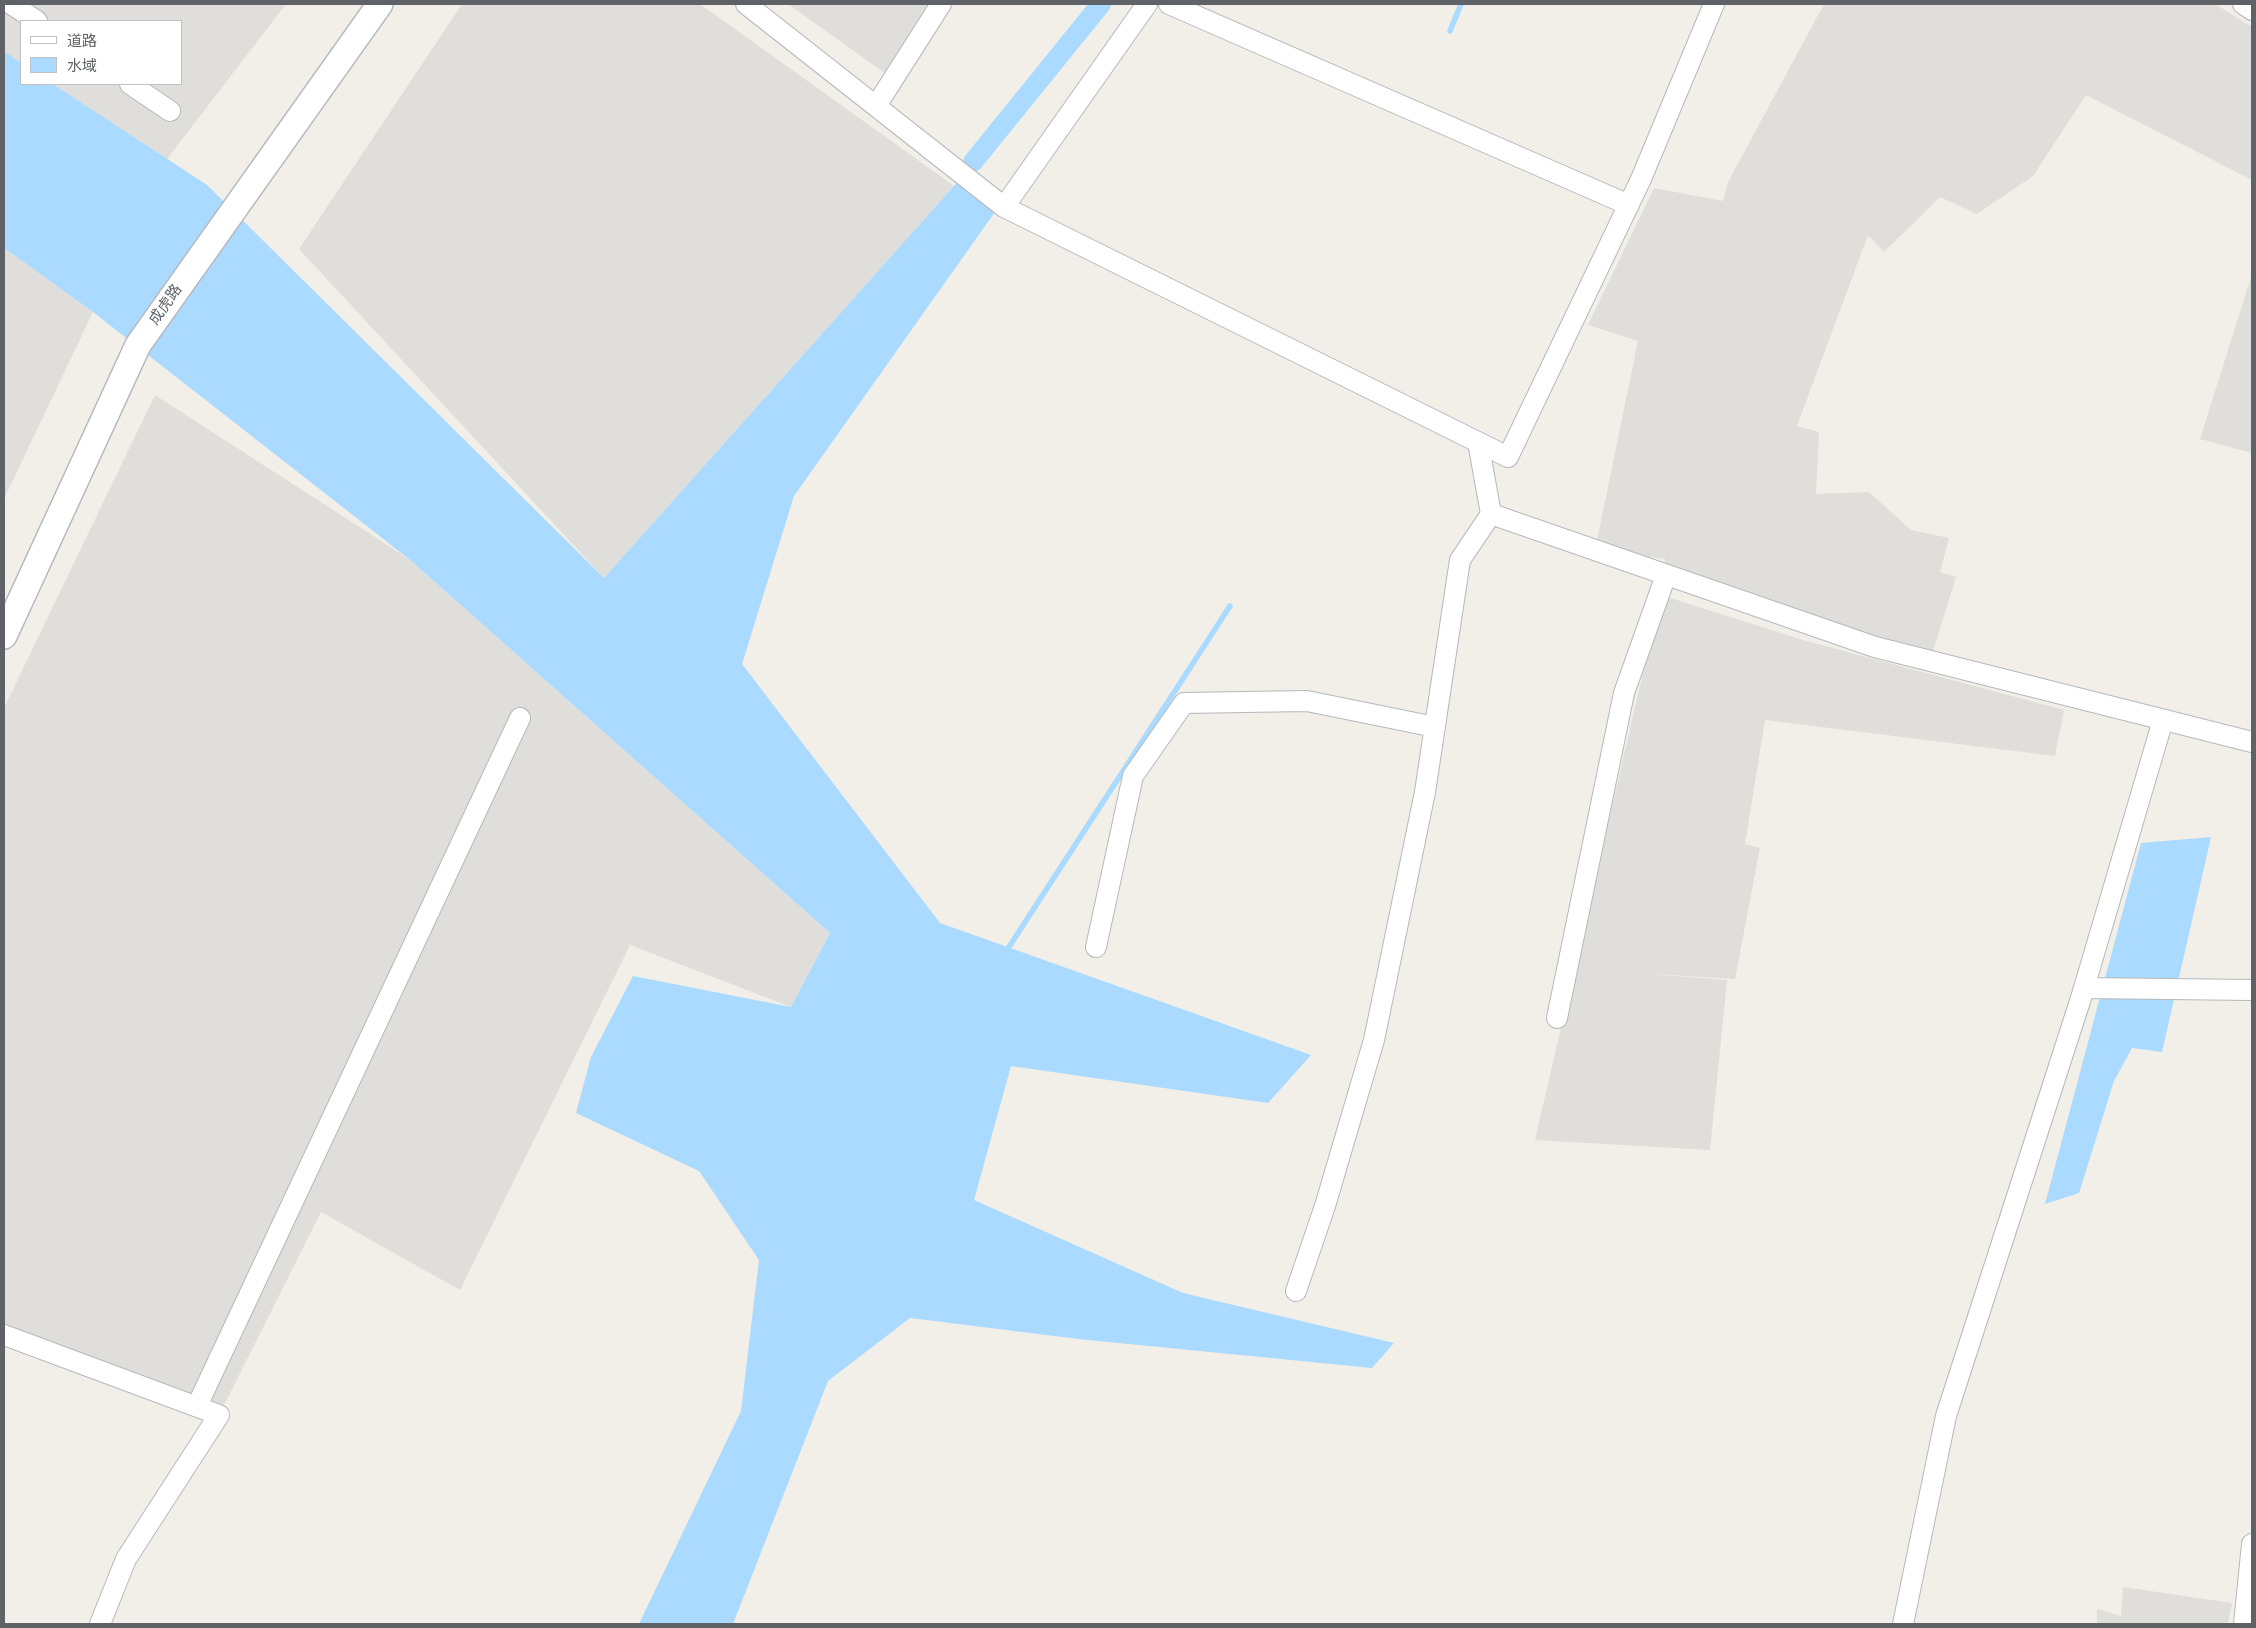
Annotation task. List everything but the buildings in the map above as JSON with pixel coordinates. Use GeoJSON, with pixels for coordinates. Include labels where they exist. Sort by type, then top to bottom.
{"type":"FeatureCollection","features":[{"type":"Feature","properties":{"kind":"street"},"geometry":{"type":"LineString","coordinates":[[11,4],[35,20]]}},
{"type":"Feature","properties":{"kind":"street","name":"成虎路"},"geometry":{"type":"LineString","coordinates":[[4,636],[138,345],[380,4]]}},
{"type":"Feature","properties":{"kind":"street"},"geometry":{"type":"LineString","coordinates":[[746,4],[1004,207],[1508,457],[1629,205],[1714,4]]}},
{"type":"Feature","properties":{"kind":"street"},"geometry":{"type":"LineString","coordinates":[[876,106],[941,4]]}},
{"type":"Feature","properties":{"kind":"street"},"geometry":{"type":"LineString","coordinates":[[1004,207],[1148,4]]}},
{"type":"Feature","properties":{"kind":"street"},"geometry":{"type":"LineString","coordinates":[[1169,4],[1629,205]]}},
{"type":"Feature","properties":{"kind":"street"},"geometry":{"type":"LineString","coordinates":[[2243,4],[2252,10]]}},
{"type":"Feature","properties":{"kind":"street"},"geometry":{"type":"LineString","coordinates":[[131,85],[170,111]]}},
{"type":"Feature","properties":{"kind":"street"},"geometry":{"type":"LineString","coordinates":[[1296,1291],[1325,1206],[1374,1040],[1423,802],[1460,560],[1491,514],[1478,442]]}},
{"type":"Feature","properties":{"kind":"street"},"geometry":{"type":"LineString","coordinates":[[1491,514],[1875,648],[2252,742]]}},
{"type":"Feature","properties":{"kind":"street"},"geometry":{"type":"LineString","coordinates":[[1557,1018],[1624,693],[1666,575]]}},
{"type":"Feature","properties":{"kind":"street"},"geometry":{"type":"LineString","coordinates":[[1096,948],[1133,776],[1184,703],[1307,700],[1435,727]]}},
{"type":"Feature","properties":{"kind":"street"},"geometry":{"type":"LineString","coordinates":[[197,1406],[520,718]]}},
{"type":"Feature","properties":{"kind":"street"},"geometry":{"type":"LineString","coordinates":[[1903,1624],[1946,1416],[2084,988],[2163,720]]}},
{"type":"Feature","properties":{"kind":"street"},"geometry":{"type":"LineString","coordinates":[[2084,988],[2252,990]]}},
{"type":"Feature","properties":{"kind":"street"},"geometry":{"type":"LineString","coordinates":[[4,1335],[219,1415],[126,1560],[100,1624]]}},
{"type":"Feature","properties":{"kind":"street"},"geometry":{"type":"LineString","coordinates":[[2244,1624],[2252,1544]]}},
{"type":"Feature","properties":{"kind":"shaded area"},"geometry":{"type":"Polygon","coordinates":[[[4,4],[286,4],[167,159],[55,85],[182,85],[182,20],[20,20],[20,62],[4,51],[4,4]]]}},
{"type":"Feature","properties":{"kind":"shaded area"},"geometry":{"type":"Polygon","coordinates":[[[462,4],[700,4],[954,186],[604,578],[299,249],[462,4]]]}},
{"type":"Feature","properties":{"kind":"shaded area"},"geometry":{"type":"Polygon","coordinates":[[[788,4],[935,4],[889,76],[788,4]]]}},
{"type":"Feature","properties":{"kind":"shaded area"},"geometry":{"type":"Polygon","coordinates":[[[1824,4],[2215,4],[2252,27],[2252,180],[2086,95],[2033,176],[1977,214],[1940,197],[1884,252],[1868,235],[1797,426],[1819,432],[1816,494],[1869,492],[1911,530],[1949,538],[1940,572],[1956,577],[1930,661],[1666,575],[1665,559],[1595,550],[1638,341],[1588,325],[1654,188],[1723,201],[1728,182],[1824,4]]]}},
{"type":"Feature","properties":{"kind":"shaded area"},"geometry":{"type":"Polygon","coordinates":[[[4,248],[93,312],[4,499],[4,248]]]}},
{"type":"Feature","properties":{"kind":"shaded area"},"geometry":{"type":"Polygon","coordinates":[[[2252,274],[2252,453],[2200,439],[2252,274]]]}},
{"type":"Feature","properties":{"kind":"shaded area"},"geometry":{"type":"Polygon","coordinates":[[[155,395],[409,559],[830,933],[791,1007],[630,945],[460,1290],[321,1212],[219,1415],[4,1333],[4,708],[155,395]]]}},
{"type":"Feature","properties":{"kind":"shaded area"},"geometry":{"type":"Polygon","coordinates":[[[1661,595],[1803,640],[2064,710],[2055,756],[1765,720],[1745,844],[1760,848],[1735,979],[1636,973],[1727,980],[1710,1150],[1535,1140],[1661,595]]]}},
{"type":"Feature","properties":{"kind":"shaded area"},"geometry":{"type":"Polygon","coordinates":[[[2123,1587],[2232,1603],[2228,1624],[2097,1624],[2097,1609],[2121,1616],[2123,1587]]]}},
{"type":"Feature","properties":{"kind":"water"},"geometry":{"type":"Polygon","coordinates":[[[4,51],[20,62],[20,85],[55,85],[207,185],[604,578],[970,168],[1002,202],[794,496],[742,664],[940,923],[1311,1055],[1268,1103],[1011,1066],[974,1200],[1183,1293],[1394,1343],[1372,1368],[1078,1339],[910,1318],[828,1381],[733,1624],[639,1624],[741,1411],[759,1260],[699,1171],[576,1113],[591,1057],[633,976],[791,1007],[830,933],[409,559],[93,312],[4,248],[4,51]]]}},
{"type":"Feature","properties":{"kind":"water"},"geometry":{"type":"Polygon","coordinates":[[[2211,837],[2162,1052],[2132,1048],[2114,1081],[2079,1193],[2045,1204],[2141,843],[2211,837]]]}},
{"type":"Feature","properties":{"kind":"waterway"},"geometry":{"type":"LineString","coordinates":[[973,162],[1101,4]]}},
{"type":"Feature","properties":{"kind":"waterway"},"geometry":{"type":"LineString","coordinates":[[1450,31],[1461,4]]}},
{"type":"Feature","properties":{"kind":"waterway"},"geometry":{"type":"LineString","coordinates":[[1009,947],[1230,606]]}}]}
